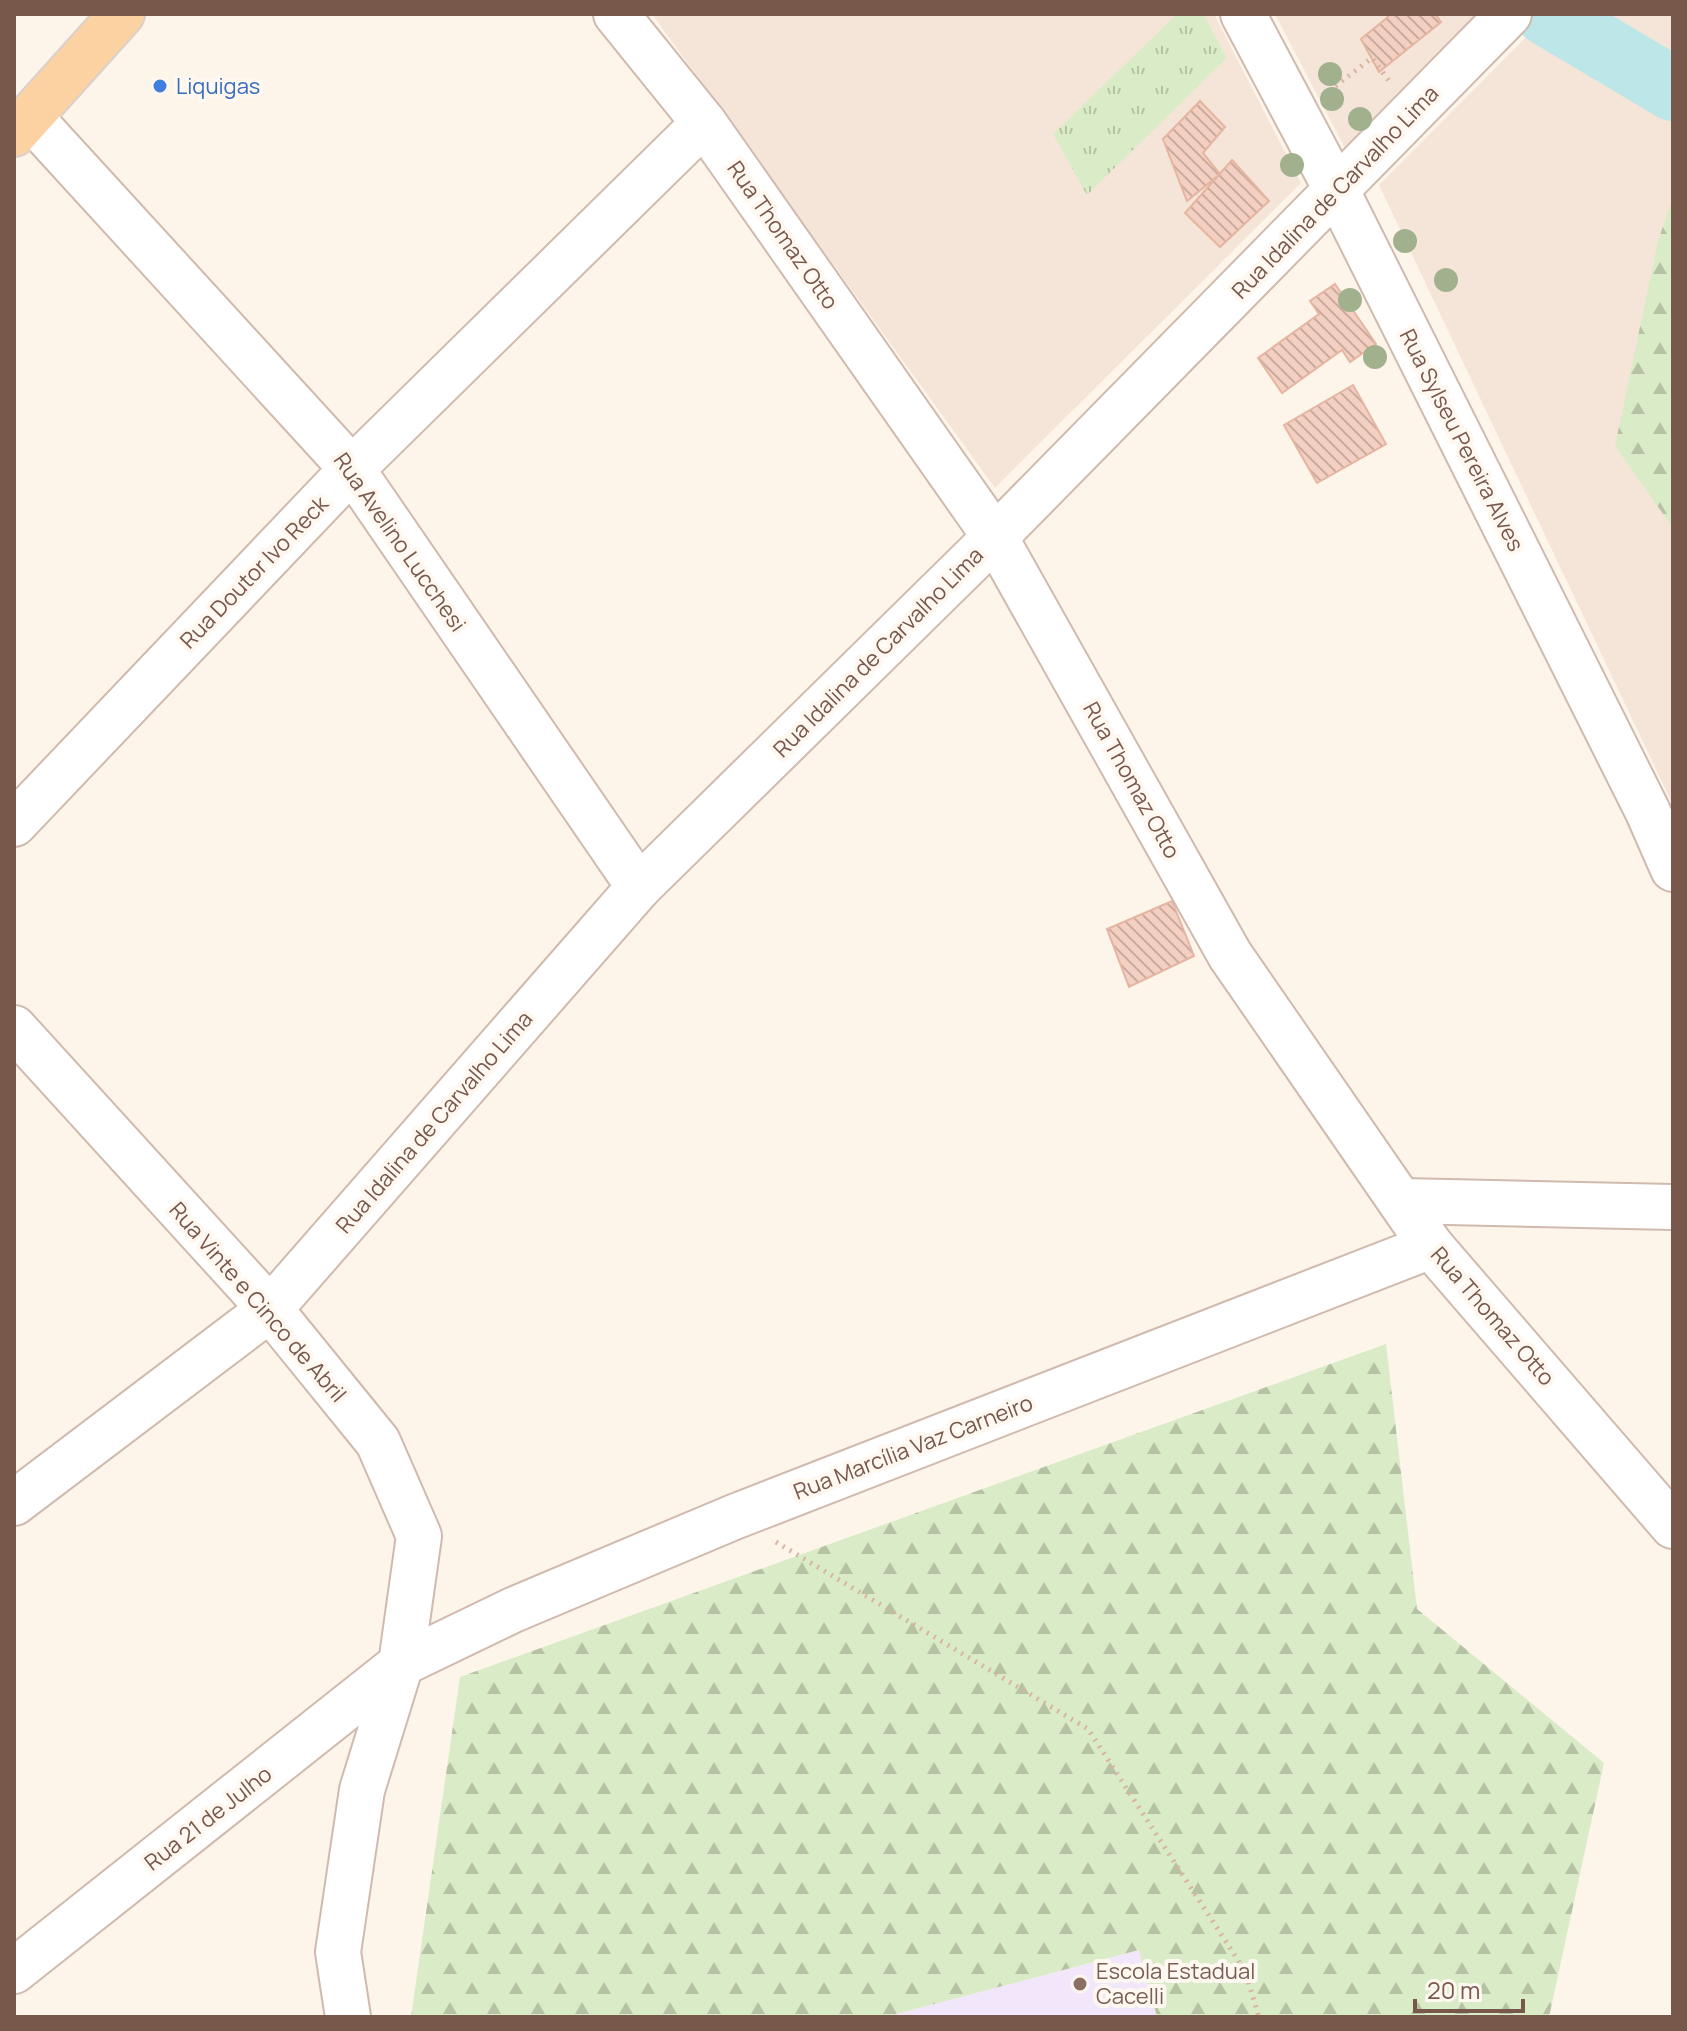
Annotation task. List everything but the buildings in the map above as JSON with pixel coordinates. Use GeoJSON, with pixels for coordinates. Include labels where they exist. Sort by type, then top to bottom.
{"type":"FeatureCollection","features":[{"type":"Feature","properties":{"kind":"main road"},"geometry":{"type":"LineString","coordinates":[[22,125],[122,14]]}},
{"type":"Feature","properties":{"kind":"street","name":"Rua Thomaz Otto"},"geometry":{"type":"LineString","coordinates":[[616,14],[704,123],[995,537],[1230,955],[1403,1201],[1431,1246],[1673,1526]]}},
{"type":"Feature","properties":{"kind":"street","name":"Rua Sylseu Pereira Alves"},"geometry":{"type":"LineString","coordinates":[[1243,14],[1337,191],[1641,798],[1673,869]]}},
{"type":"Feature","properties":{"kind":"street","name":"Rua Idalina de Carvalho Lima"},"geometry":{"type":"LineString","coordinates":[[14,1503],[270,1309],[639,887],[995,537],[1509,14]]}},
{"type":"Feature","properties":{"kind":"street","name":"Rua Doutor Ivo Reck"},"geometry":{"type":"LineString","coordinates":[[14,824],[352,469],[704,123]]}},
{"type":"Feature","properties":{"kind":"street","name":"Rua Avelino Lucchesi"},"geometry":{"type":"LineString","coordinates":[[22,125],[352,469],[639,887]]}},
{"type":"Feature","properties":{"kind":"street","name":"Rua Vinte e Cinco de Abril"},"geometry":{"type":"LineString","coordinates":[[14,1028],[270,1309],[378,1442],[419,1536],[411,1615],[401,1664]]}},
{"type":"Feature","properties":{"kind":"street"},"geometry":{"type":"LineString","coordinates":[[1403,1201],[1673,1207]]}},
{"type":"Feature","properties":{"kind":"street","name":"Rua Marcília Vaz Carneiro"},"geometry":{"type":"LineString","coordinates":[[401,1664],[513,1610],[734,1517],[1431,1246]]}},
{"type":"Feature","properties":{"kind":"street"},"geometry":{"type":"LineString","coordinates":[[348,2017],[338,1952],[362,1790],[401,1664]]}},
{"type":"Feature","properties":{"kind":"street","name":"Rua 21 de Julho"},"geometry":{"type":"LineString","coordinates":[[14,1971],[401,1664]]}},
{"type":"Feature","properties":{"kind":"path"},"geometry":{"type":"LineString","coordinates":[[1297,116],[1372,58],[1393,87]]}},
{"type":"Feature","properties":{"kind":"path"},"geometry":{"type":"LineString","coordinates":[[734,1517],[1088,1729],[1245,1971],[1259,2017]]}},
{"type":"Feature","properties":{"kind":"shaded area"},"geometry":{"type":"Polygon","coordinates":[[[652,14],[1214,14],[1301,183],[995,488],[652,14]]]}},
{"type":"Feature","properties":{"kind":"shaded area"},"geometry":{"type":"Polygon","coordinates":[[[1275,14],[1480,14],[1347,152],[1275,14]]]}},
{"type":"Feature","properties":{"kind":"shaded area"},"geometry":{"type":"Polygon","coordinates":[[[1549,14],[1673,14],[1673,805],[1379,185],[1549,14]]]}},
{"type":"Feature","properties":{"kind":"shaded area","name":"Escola Estadual Cacelli"},"geometry":{"type":"Polygon","coordinates":[[[1140,1950],[1157,2017],[885,2017],[1140,1950]]]}},
{"type":"Feature","properties":{"kind":"green space"},"geometry":{"type":"Polygon","coordinates":[[[1177,14],[1203,14],[1227,58],[1087,195],[1053,134],[1177,14]]]}},
{"type":"Feature","properties":{"kind":"green space"},"geometry":{"type":"Polygon","coordinates":[[[1673,197],[1673,528],[1615,446],[1658,241],[1673,197]]]}},
{"type":"Feature","properties":{"kind":"green space"},"geometry":{"type":"Polygon","coordinates":[[[1386,1344],[1417,1609],[1604,1763],[1549,2017],[1157,2017],[1139,1950],[885,2017],[411,2017],[460,1677],[1386,1344]]]}},
{"type":"Feature","properties":{"kind":"waterway"},"geometry":{"type":"LineString","coordinates":[[1547,14],[1673,89]]}},
{"type":"Feature","properties":{"kind":"place","name":"Liquigas"},"geometry":{"type":"Point","coordinates":[160,86]}},
{"type":"Feature","properties":{"kind":"place","name":"Escola Estadual Cacelli"},"geometry":{"type":"Point","coordinates":[1080,1984]}}]}
